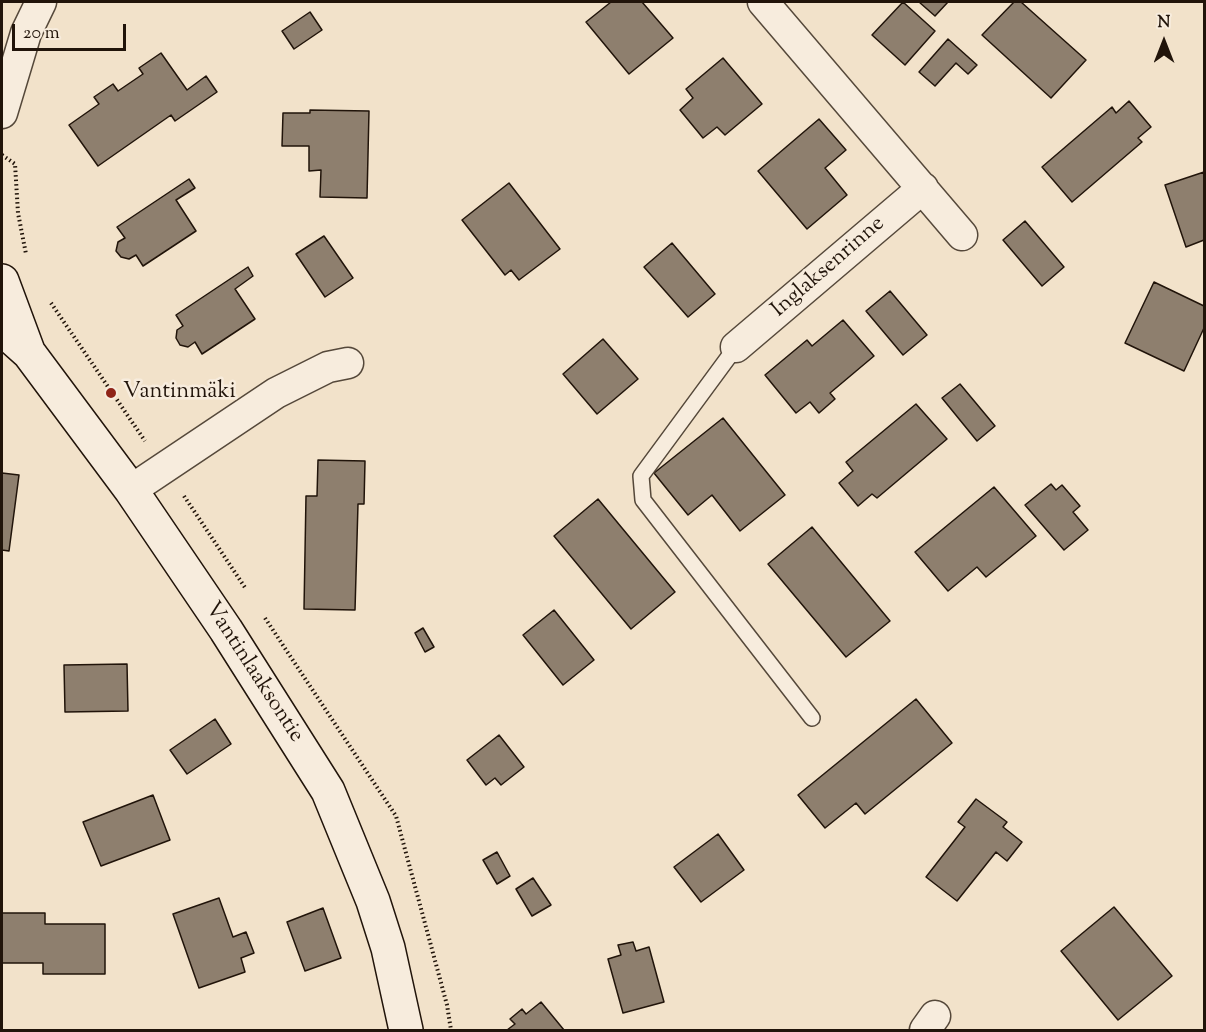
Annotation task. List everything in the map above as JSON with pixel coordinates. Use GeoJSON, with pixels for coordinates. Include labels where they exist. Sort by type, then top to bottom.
{"type":"FeatureCollection","features":[{"type":"Feature","properties":{"kind":"street"},"geometry":{"type":"LineString","coordinates":[[2,69],[26,33],[41,2]]}},
{"type":"Feature","properties":{"kind":"street"},"geometry":{"type":"LineString","coordinates":[[764,2],[962,235]]}},
{"type":"Feature","properties":{"kind":"street"},"geometry":{"type":"LineString","coordinates":[[2,112],[26,33]]}},
{"type":"Feature","properties":{"kind":"street","name":"Inglaksenrinne"},"geometry":{"type":"LineString","coordinates":[[736,347],[923,188]]}},
{"type":"Feature","properties":{"kind":"street","name":"Vantinlaaksontie"},"geometry":{"type":"LineString","coordinates":[[2,281],[29,352]]}},
{"type":"Feature","properties":{"kind":"street","name":"Vantinlaaksontie"},"geometry":{"type":"LineString","coordinates":[[2,329],[29,352],[131,490],[226,630],[328,791],[373,901],[388,948],[406,1030]]}},
{"type":"Feature","properties":{"kind":"street"},"geometry":{"type":"LineString","coordinates":[[131,490],[276,393],[328,367],[348,363]]}},
{"type":"Feature","properties":{"kind":"lane"},"geometry":{"type":"LineString","coordinates":[[736,347],[640,476],[643,500],[812,718]]}},
{"type":"Feature","properties":{"kind":"building"},"geometry":{"type":"Polygon","coordinates":[[[611,2],[642,2],[673,38],[629,74],[586,22],[611,2]]]}},
{"type":"Feature","properties":{"kind":"building"},"geometry":{"type":"Polygon","coordinates":[[[903,2],[935,31],[905,65],[872,35],[903,2]]]}},
{"type":"Feature","properties":{"kind":"building"},"geometry":{"type":"Polygon","coordinates":[[[919,2],[948,2],[935,16],[919,2]]]}},
{"type":"Feature","properties":{"kind":"building"},"geometry":{"type":"Polygon","coordinates":[[[1014,2],[1021,2],[1086,60],[1051,98],[982,35],[1014,2]]]}},
{"type":"Feature","properties":{"kind":"building"},"geometry":{"type":"Polygon","coordinates":[[[310,12],[322,30],[294,49],[282,31],[310,12]]]}},
{"type":"Feature","properties":{"kind":"building"},"geometry":{"type":"Polygon","coordinates":[[[948,39],[977,65],[968,74],[956,63],[935,86],[919,72],[948,39]]]}},
{"type":"Feature","properties":{"kind":"building"},"geometry":{"type":"Polygon","coordinates":[[[161,53],[187,90],[206,76],[217,92],[175,121],[171,115],[98,166],[69,125],[99,104],[94,97],[113,84],[118,91],[143,74],[139,68],[161,53]]]}},
{"type":"Feature","properties":{"kind":"building"},"geometry":{"type":"Polygon","coordinates":[[[723,58],[762,104],[725,135],[717,127],[703,138],[680,110],[693,98],[686,89],[723,58]]]}},
{"type":"Feature","properties":{"kind":"building"},"geometry":{"type":"Polygon","coordinates":[[[1129,101],[1151,127],[1138,138],[1142,142],[1072,202],[1042,167],[1112,107],[1116,113],[1129,101]]]}},
{"type":"Feature","properties":{"kind":"building"},"geometry":{"type":"Polygon","coordinates":[[[310,110],[369,111],[367,198],[320,197],[321,170],[309,171],[309,146],[282,146],[283,113],[310,113],[310,110]]]}},
{"type":"Feature","properties":{"kind":"building"},"geometry":{"type":"Polygon","coordinates":[[[819,119],[846,150],[825,168],[847,195],[807,229],[758,171],[819,119]]]}},
{"type":"Feature","properties":{"kind":"building"},"geometry":{"type":"Polygon","coordinates":[[[1204,172],[1204,240],[1186,247],[1165,185],[1204,172]]]}},
{"type":"Feature","properties":{"kind":"building"},"geometry":{"type":"Polygon","coordinates":[[[189,179],[195,188],[176,200],[196,231],[143,266],[136,255],[129,259],[121,257],[116,251],[118,242],[125,238],[117,227],[189,179]]]}},
{"type":"Feature","properties":{"kind":"building"},"geometry":{"type":"Polygon","coordinates":[[[509,183],[560,249],[519,280],[511,270],[505,275],[462,220],[509,183]]]}},
{"type":"Feature","properties":{"kind":"building"},"geometry":{"type":"Polygon","coordinates":[[[1025,221],[1064,267],[1042,286],[1003,240],[1025,221]]]}},
{"type":"Feature","properties":{"kind":"building"},"geometry":{"type":"Polygon","coordinates":[[[324,236],[353,278],[325,297],[296,254],[324,236]]]}},
{"type":"Feature","properties":{"kind":"building"},"geometry":{"type":"Polygon","coordinates":[[[672,243],[715,294],[688,317],[644,267],[672,243]]]}},
{"type":"Feature","properties":{"kind":"building"},"geometry":{"type":"Polygon","coordinates":[[[248,267],[253,276],[235,289],[255,319],[202,354],[195,342],[188,347],[180,345],[176,338],[177,330],[183,326],[176,315],[248,267]]]}},
{"type":"Feature","properties":{"kind":"building"},"geometry":{"type":"Polygon","coordinates":[[[1154,282],[1204,306],[1204,328],[1184,371],[1125,343],[1154,282]]]}},
{"type":"Feature","properties":{"kind":"building"},"geometry":{"type":"Polygon","coordinates":[[[890,291],[927,335],[903,355],[866,311],[890,291]]]}},
{"type":"Feature","properties":{"kind":"building"},"geometry":{"type":"Polygon","coordinates":[[[843,320],[874,356],[830,393],[835,399],[819,413],[810,402],[796,413],[765,375],[807,340],[812,346],[843,320]]]}},
{"type":"Feature","properties":{"kind":"building"},"geometry":{"type":"Polygon","coordinates":[[[603,339],[638,379],[597,414],[563,374],[603,339]]]}},
{"type":"Feature","properties":{"kind":"building"},"geometry":{"type":"Polygon","coordinates":[[[960,384],[995,426],[977,441],[942,398],[960,384]]]}},
{"type":"Feature","properties":{"kind":"building"},"geometry":{"type":"Polygon","coordinates":[[[916,404],[947,439],[877,498],[872,494],[858,506],[839,483],[853,471],[846,462],[916,404]]]}},
{"type":"Feature","properties":{"kind":"building"},"geometry":{"type":"Polygon","coordinates":[[[723,418],[785,495],[740,531],[712,495],[688,515],[654,473],[723,418]]]}},
{"type":"Feature","properties":{"kind":"building"},"geometry":{"type":"Polygon","coordinates":[[[318,460],[365,461],[364,504],[358,504],[355,610],[304,609],[306,496],[317,496],[318,460]]]}},
{"type":"Feature","properties":{"kind":"building"},"geometry":{"type":"Polygon","coordinates":[[[2,473],[19,475],[9,551],[2,550],[2,473]]]}},
{"type":"Feature","properties":{"kind":"building"},"geometry":{"type":"Polygon","coordinates":[[[1051,484],[1056,490],[1062,485],[1080,506],[1073,512],[1088,530],[1064,550],[1025,505],[1051,484]]]}},
{"type":"Feature","properties":{"kind":"building"},"geometry":{"type":"Polygon","coordinates":[[[994,487],[1036,536],[986,577],[977,567],[948,591],[915,552],[994,487]]]}},
{"type":"Feature","properties":{"kind":"building"},"geometry":{"type":"Polygon","coordinates":[[[598,499],[675,592],[631,629],[554,536],[598,499]]]}},
{"type":"Feature","properties":{"kind":"building"},"geometry":{"type":"Polygon","coordinates":[[[812,527],[890,621],[846,657],[768,564],[812,527]]]}},
{"type":"Feature","properties":{"kind":"building"},"geometry":{"type":"Polygon","coordinates":[[[554,610],[594,660],[563,685],[523,635],[554,610]]]}},
{"type":"Feature","properties":{"kind":"building"},"geometry":{"type":"Polygon","coordinates":[[[423,628],[434,647],[425,652],[415,633],[423,628]]]}},
{"type":"Feature","properties":{"kind":"building"},"geometry":{"type":"Polygon","coordinates":[[[127,664],[128,711],[65,712],[64,665],[127,664]]]}},
{"type":"Feature","properties":{"kind":"building"},"geometry":{"type":"Polygon","coordinates":[[[916,699],[952,743],[865,814],[856,803],[825,828],[798,795],[916,699]]]}},
{"type":"Feature","properties":{"kind":"building"},"geometry":{"type":"Polygon","coordinates":[[[215,719],[231,744],[187,774],[170,750],[215,719]]]}},
{"type":"Feature","properties":{"kind":"building"},"geometry":{"type":"Polygon","coordinates":[[[499,735],[524,767],[501,785],[495,778],[486,785],[467,760],[499,735]]]}},
{"type":"Feature","properties":{"kind":"building"},"geometry":{"type":"Polygon","coordinates":[[[153,795],[170,840],[101,866],[83,822],[153,795]]]}},
{"type":"Feature","properties":{"kind":"building"},"geometry":{"type":"Polygon","coordinates":[[[976,799],[1007,822],[1003,827],[1022,842],[1007,861],[996,852],[957,901],[926,877],[965,827],[958,822],[976,799]]]}},
{"type":"Feature","properties":{"kind":"building"},"geometry":{"type":"Polygon","coordinates":[[[718,834],[744,870],[701,902],[674,867],[718,834]]]}},
{"type":"Feature","properties":{"kind":"building"},"geometry":{"type":"Polygon","coordinates":[[[497,852],[510,876],[497,884],[483,860],[497,852]]]}},
{"type":"Feature","properties":{"kind":"building"},"geometry":{"type":"Polygon","coordinates":[[[533,878],[551,905],[532,916],[516,889],[533,878]]]}},
{"type":"Feature","properties":{"kind":"building"},"geometry":{"type":"Polygon","coordinates":[[[219,898],[233,937],[246,932],[254,953],[241,958],[245,972],[199,988],[173,914],[219,898]]]}},
{"type":"Feature","properties":{"kind":"building"},"geometry":{"type":"Polygon","coordinates":[[[1114,907],[1172,976],[1118,1020],[1061,951],[1114,907]]]}},
{"type":"Feature","properties":{"kind":"building"},"geometry":{"type":"Polygon","coordinates":[[[323,908],[341,958],[305,971],[287,922],[323,908]]]}},
{"type":"Feature","properties":{"kind":"building"},"geometry":{"type":"Polygon","coordinates":[[[2,913],[45,913],[45,924],[105,924],[105,974],[43,974],[43,963],[2,963],[2,913]]]}},
{"type":"Feature","properties":{"kind":"building"},"geometry":{"type":"Polygon","coordinates":[[[633,942],[636,951],[649,947],[664,1002],[623,1013],[608,959],[621,955],[618,945],[633,942]]]}},
{"type":"Feature","properties":{"kind":"building"},"geometry":{"type":"Polygon","coordinates":[[[541,1002],[564,1030],[507,1030],[515,1024],[510,1019],[522,1009],[526,1014],[541,1002]]]}},
{"type":"Feature","properties":{"kind":"place","name":"Vantinmäki"},"geometry":{"type":"Point","coordinates":[111,393]}}]}
